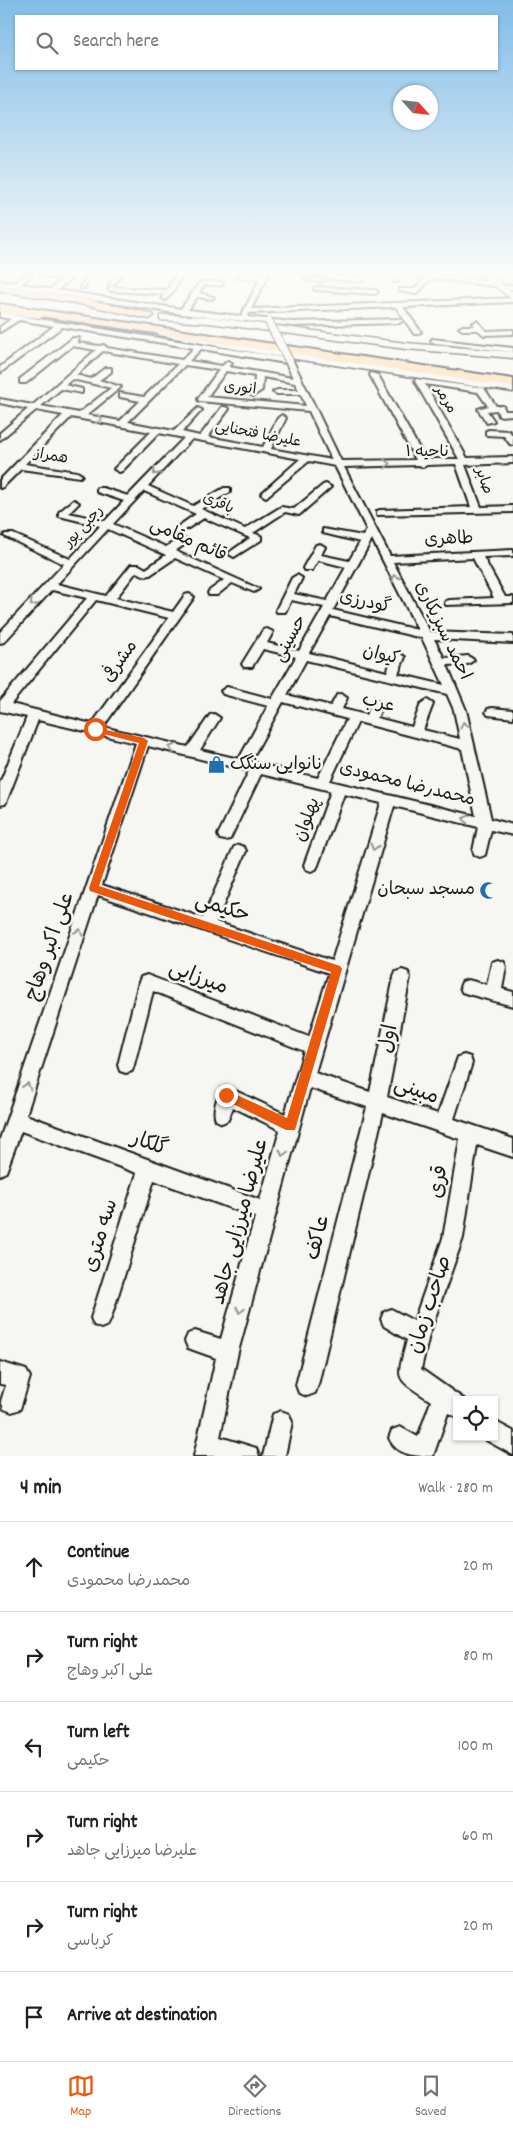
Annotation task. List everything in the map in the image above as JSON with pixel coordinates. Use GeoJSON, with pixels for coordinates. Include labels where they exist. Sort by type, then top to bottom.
{"type":"FeatureCollection","features":[{"type":"Feature","properties":{"kind":"highway"},"geometry":{"type":"LineString","coordinates":[[227,342],[511,387]]}},
{"type":"Feature","properties":{"kind":"highway"},"geometry":{"type":"LineString","coordinates":[[336,342],[478,364]]}},
{"type":"Feature","properties":{"kind":"main road"},"geometry":{"type":"LineString","coordinates":[[375,342],[513,362]]}},
{"type":"Feature","properties":{"kind":"main road"},"geometry":{"type":"LineString","coordinates":[[406,346],[513,356]]}},
{"type":"Feature","properties":{"kind":"street"},"geometry":{"type":"LineString","coordinates":[[0,371],[34,342]]}},
{"type":"Feature","properties":{"kind":"street"},"geometry":{"type":"LineString","coordinates":[[23,381],[74,342]]}},
{"type":"Feature","properties":{"kind":"street"},"geometry":{"type":"LineString","coordinates":[[0,437],[110,342]]}},
{"type":"Feature","properties":{"kind":"street"},"geometry":{"type":"LineString","coordinates":[[173,342],[289,361]]}},
{"type":"Feature","properties":{"kind":"street","name":"احمد سبزیکاری"},"geometry":{"type":"LineString","coordinates":[[279,342],[339,464],[369,535],[386,559],[440,662],[452,691],[469,746],[485,824]]}},
{"type":"Feature","properties":{"kind":"street"},"geometry":{"type":"LineString","coordinates":[[443,342],[513,350]]}},
{"type":"Feature","properties":{"kind":"street"},"geometry":{"type":"LineString","coordinates":[[71,344],[183,362],[227,365],[259,374],[299,381]]}},
{"type":"Feature","properties":{"kind":"street"},"geometry":{"type":"LineString","coordinates":[[122,424],[200,346]]}},
{"type":"Feature","properties":{"kind":"street","name":"انوری"},"geometry":{"type":"LineString","coordinates":[[200,404],[227,365]]}},
{"type":"Feature","properties":{"kind":"street"},"geometry":{"type":"LineString","coordinates":[[93,381],[108,370]]}},
{"type":"Feature","properties":{"kind":"street"},"geometry":{"type":"LineString","coordinates":[[253,394],[254,391],[258,390],[259,374]]}},
{"type":"Feature","properties":{"kind":"street"},"geometry":{"type":"LineString","coordinates":[[374,375],[422,464]]}},
{"type":"Feature","properties":{"kind":"street"},"geometry":{"type":"LineString","coordinates":[[70,376],[117,387],[80,416]]}},
{"type":"Feature","properties":{"kind":"street","name":"مرمر"},"geometry":{"type":"LineString","coordinates":[[462,462],[419,381],[481,390],[494,408]]}},
{"type":"Feature","properties":{"kind":"street"},"geometry":{"type":"LineString","coordinates":[[59,386],[79,391]]}},
{"type":"Feature","properties":{"kind":"street"},"geometry":{"type":"LineString","coordinates":[[277,392],[304,392]]}},
{"type":"Feature","properties":{"kind":"street"},"geometry":{"type":"LineString","coordinates":[[123,395],[146,400]]}},
{"type":"Feature","properties":{"kind":"street","name":"علیرضا فتحنایی"},"geometry":{"type":"LineString","coordinates":[[0,400],[339,464],[422,464],[513,460]]}},
{"type":"Feature","properties":{"kind":"street"},"geometry":{"type":"LineString","coordinates":[[176,434],[200,404]]}},
{"type":"Feature","properties":{"kind":"street","name":"انوری"},"geometry":{"type":"LineString","coordinates":[[200,404],[312,409]]}},
{"type":"Feature","properties":{"kind":"street"},"geometry":{"type":"LineString","coordinates":[[490,421],[482,409],[500,408],[502,414],[513,413]]}},
{"type":"Feature","properties":{"kind":"street"},"geometry":{"type":"LineString","coordinates":[[202,439],[225,409]]}},
{"type":"Feature","properties":{"kind":"street"},"geometry":{"type":"LineString","coordinates":[[0,485],[69,414]]}},
{"type":"Feature","properties":{"kind":"street"},"geometry":{"type":"LineString","coordinates":[[265,451],[282,418]]}},
{"type":"Feature","properties":{"kind":"street"},"geometry":{"type":"LineString","coordinates":[[119,469],[157,430]]}},
{"type":"Feature","properties":{"kind":"street"},"geometry":{"type":"LineString","coordinates":[[489,433],[506,433],[513,442]]}},
{"type":"Feature","properties":{"kind":"street","name":"رجبی پور"},"geometry":{"type":"LineString","coordinates":[[0,639],[190,436]]}},
{"type":"Feature","properties":{"kind":"street"},"geometry":{"type":"LineString","coordinates":[[266,494],[307,458]]}},
{"type":"Feature","properties":{"kind":"street","name":"صابر"},"geometry":{"type":"LineString","coordinates":[[462,462],[477,510]]}},
{"type":"Feature","properties":{"kind":"street","name":"همراز"},"geometry":{"type":"LineString","coordinates":[[19,466],[77,476]]}},
{"type":"Feature","properties":{"kind":"street","name":"باقری"},"geometry":{"type":"LineString","coordinates":[[142,487],[257,538],[234,554]]}},
{"type":"Feature","properties":{"kind":"street"},"geometry":{"type":"LineString","coordinates":[[246,533],[270,516],[284,509],[296,513],[326,487]]}},
{"type":"Feature","properties":{"kind":"street"},"geometry":{"type":"LineString","coordinates":[[100,490],[130,500]]}},
{"type":"Feature","properties":{"kind":"street"},"geometry":{"type":"LineString","coordinates":[[178,530],[227,490]]}},
{"type":"Feature","properties":{"kind":"street"},"geometry":{"type":"LineString","coordinates":[[74,503],[62,514],[107,525]]}},
{"type":"Feature","properties":{"kind":"street"},"geometry":{"type":"LineString","coordinates":[[380,513],[513,509]]}},
{"type":"Feature","properties":{"kind":"street","name":"قائم مقامی"},"geometry":{"type":"LineString","coordinates":[[107,525],[254,589]]}},
{"type":"Feature","properties":{"kind":"street"},"geometry":{"type":"LineString","coordinates":[[326,531],[369,535]]}},
{"type":"Feature","properties":{"kind":"street","name":"حسینی"},"geometry":{"type":"LineString","coordinates":[[242,765],[369,535]]}},
{"type":"Feature","properties":{"kind":"street"},"geometry":{"type":"LineString","coordinates":[[10,536],[71,563]]}},
{"type":"Feature","properties":{"kind":"street"},"geometry":{"type":"LineString","coordinates":[[110,600],[135,567],[146,572],[183,541]]}},
{"type":"Feature","properties":{"kind":"street"},"geometry":{"type":"LineString","coordinates":[[308,568],[317,552],[352,565]]}},
{"type":"Feature","properties":{"kind":"street","name":"طاهری"},"geometry":{"type":"LineString","coordinates":[[386,559],[513,553]]}},
{"type":"Feature","properties":{"kind":"street"},"geometry":{"type":"LineString","coordinates":[[476,555],[501,600]]}},
{"type":"Feature","properties":{"kind":"street"},"geometry":{"type":"LineString","coordinates":[[281,610],[297,578]]}},
{"type":"Feature","properties":{"kind":"street"},"geometry":{"type":"LineString","coordinates":[[213,593],[231,579]]}},
{"type":"Feature","properties":{"kind":"street"},"geometry":{"type":"LineString","coordinates":[[50,586],[176,616]]}},
{"type":"Feature","properties":{"kind":"street"},"geometry":{"type":"LineString","coordinates":[[1,707],[94,596]]}},
{"type":"Feature","properties":{"kind":"street"},"geometry":{"type":"LineString","coordinates":[[288,596],[328,608]]}},
{"type":"Feature","properties":{"kind":"street","name":"مشرفی"},"geometry":{"type":"LineString","coordinates":[[95,729],[188,597]]}},
{"type":"Feature","properties":{"kind":"street"},"geometry":{"type":"LineString","coordinates":[[450,603],[513,600]]}},
{"type":"Feature","properties":{"kind":"street","name":"گودرزی"},"geometry":{"type":"LineString","coordinates":[[328,608],[425,635],[513,640]]}},
{"type":"Feature","properties":{"kind":"street"},"geometry":{"type":"LineString","coordinates":[[248,664],[267,632]]}},
{"type":"Feature","properties":{"kind":"street","name":"کیوان"},"geometry":{"type":"LineString","coordinates":[[260,645],[452,691]]}},
{"type":"Feature","properties":{"kind":"street"},"geometry":{"type":"LineString","coordinates":[[391,676],[399,657]]}},
{"type":"Feature","properties":{"kind":"street"},"geometry":{"type":"LineString","coordinates":[[440,662],[468,660]]}},
{"type":"Feature","properties":{"kind":"street","name":"عرب"},"geometry":{"type":"LineString","coordinates":[[234,679],[225,694],[278,700],[335,711],[469,746]]}},
{"type":"Feature","properties":{"kind":"street"},"geometry":{"type":"LineString","coordinates":[[335,711],[341,698]]}},
{"type":"Feature","properties":{"kind":"street"},"geometry":{"type":"LineString","coordinates":[[416,732],[426,704]]}},
{"type":"Feature","properties":{"kind":"street"},"geometry":{"type":"LineString","coordinates":[[370,720],[377,705]]}},
{"type":"Feature","properties":{"kind":"street","name":"محمدرضا محمودی"},"geometry":{"type":"LineString","coordinates":[[1,707],[513,830]]}},
{"type":"Feature","properties":{"kind":"street"},"geometry":{"type":"LineString","coordinates":[[492,712],[513,714]]}},
{"type":"Feature","properties":{"kind":"street"},"geometry":{"type":"LineString","coordinates":[[0,800],[34,715]]}},
{"type":"Feature","properties":{"kind":"street"},"geometry":{"type":"LineString","coordinates":[[322,784],[354,716]]}},
{"type":"Feature","properties":{"kind":"street"},"geometry":{"type":"LineString","coordinates":[[191,752],[214,718]]}},
{"type":"Feature","properties":{"kind":"street","name":"علی اکبر وهاج"},"geometry":{"type":"LineString","coordinates":[[0,1166],[144,741]]}},
{"type":"Feature","properties":{"kind":"street"},"geometry":{"type":"LineString","coordinates":[[225,835],[257,769]]}},
{"type":"Feature","properties":{"kind":"street","name":"پهلوان"},"geometry":{"type":"LineString","coordinates":[[311,865],[339,788]]}},
{"type":"Feature","properties":{"kind":"street","name":"علیرضا میرزایی جاهد"},"geometry":{"type":"LineString","coordinates":[[206,1451],[228,1352],[290,1126],[389,800]]}},
{"type":"Feature","properties":{"kind":"street"},"geometry":{"type":"LineString","coordinates":[[480,851],[485,824]]}},
{"type":"Feature","properties":{"kind":"street"},"geometry":{"type":"LineString","coordinates":[[207,926],[239,851]]}},
{"type":"Feature","properties":{"kind":"street","name":"حکیمی"},"geometry":{"type":"LineString","coordinates":[[94,888],[337,969]]}},
{"type":"Feature","properties":{"kind":"street"},"geometry":{"type":"LineString","coordinates":[[493,993],[498,967]]}},
{"type":"Feature","properties":{"kind":"street","name":"اول"},"geometry":{"type":"LineString","coordinates":[[377,1102],[402,976]]}},
{"type":"Feature","properties":{"kind":"street","name":"میرزایی"},"geometry":{"type":"LineString","coordinates":[[126,1065],[147,982],[314,1046]]}},
{"type":"Feature","properties":{"kind":"street"},"geometry":{"type":"LineString","coordinates":[[468,986],[513,999]]}},
{"type":"Feature","properties":{"kind":"street"},"geometry":{"type":"LineString","coordinates":[[443,1124],[464,1063]]}},
{"type":"Feature","properties":{"kind":"street","name":"مبینی"},"geometry":{"type":"LineString","coordinates":[[304,1078],[513,1148]]}},
{"type":"Feature","properties":{"kind":"street"},"geometry":{"type":"LineString","coordinates":[[222,1114],[226,1095],[290,1126]]}},
{"type":"Feature","properties":{"kind":"street","name":"عاکف"},"geometry":{"type":"LineString","coordinates":[[307,1385],[377,1102]]}},
{"type":"Feature","properties":{"kind":"street","name":"گلکار"},"geometry":{"type":"LineString","coordinates":[[16,1120],[267,1212]]}},
{"type":"Feature","properties":{"kind":"street","name":"قری"},"geometry":{"type":"LineString","coordinates":[[454,1238],[470,1134]]}},
{"type":"Feature","properties":{"kind":"street","name":"سه متری"},"geometry":{"type":"LineString","coordinates":[[101,1318],[148,1168]]}},
{"type":"Feature","properties":{"kind":"street","name":"صاحب زمان"},"geometry":{"type":"LineString","coordinates":[[450,1402],[409,1374],[419,1335],[454,1238]]}},
{"type":"Feature","properties":{"kind":"street"},"geometry":{"type":"LineString","coordinates":[[391,1320],[419,1335]]}},
{"type":"Feature","properties":{"kind":"street"},"geometry":{"type":"LineString","coordinates":[[194,1341],[228,1352]]}},
{"type":"Feature","properties":{"kind":"street"},"geometry":{"type":"LineString","coordinates":[[0,1373],[19,1377],[12,1401]]}},
{"type":"Feature","properties":{"kind":"street"},"geometry":{"type":"LineString","coordinates":[[400,1438],[424,1454],[450,1402]]}},
{"type":"Feature","properties":{"kind":"street"},"geometry":{"type":"LineString","coordinates":[[274,1456],[281,1422]]}},
{"type":"Feature","properties":{"kind":"street"},"geometry":{"type":"LineString","coordinates":[[498,1435],[513,1444]]}},
{"type":"Feature","properties":{"kind":"street"},"geometry":{"type":"LineString","coordinates":[[206,1451],[248,1456]]}},
{"type":"Feature","properties":{"kind":"place","name":"نانوایی سنگک"},"geometry":{"type":"Point","coordinates":[216,765]}},
{"type":"Feature","properties":{"kind":"place","name":"مسجد سبحان"},"geometry":{"type":"Point","coordinates":[489,890]}},
{"type":"Feature","properties":{"kind":"district","name":"ناحیه ۱"},"geometry":{"type":"Point","coordinates":[427,452]}},
{"type":"Feature","properties":{"kind":"route"},"geometry":{"type":"LineString","coordinates":[[95,729],[144,741],[94,888],[337,969],[290,1126],[226,1095]]}}]}
